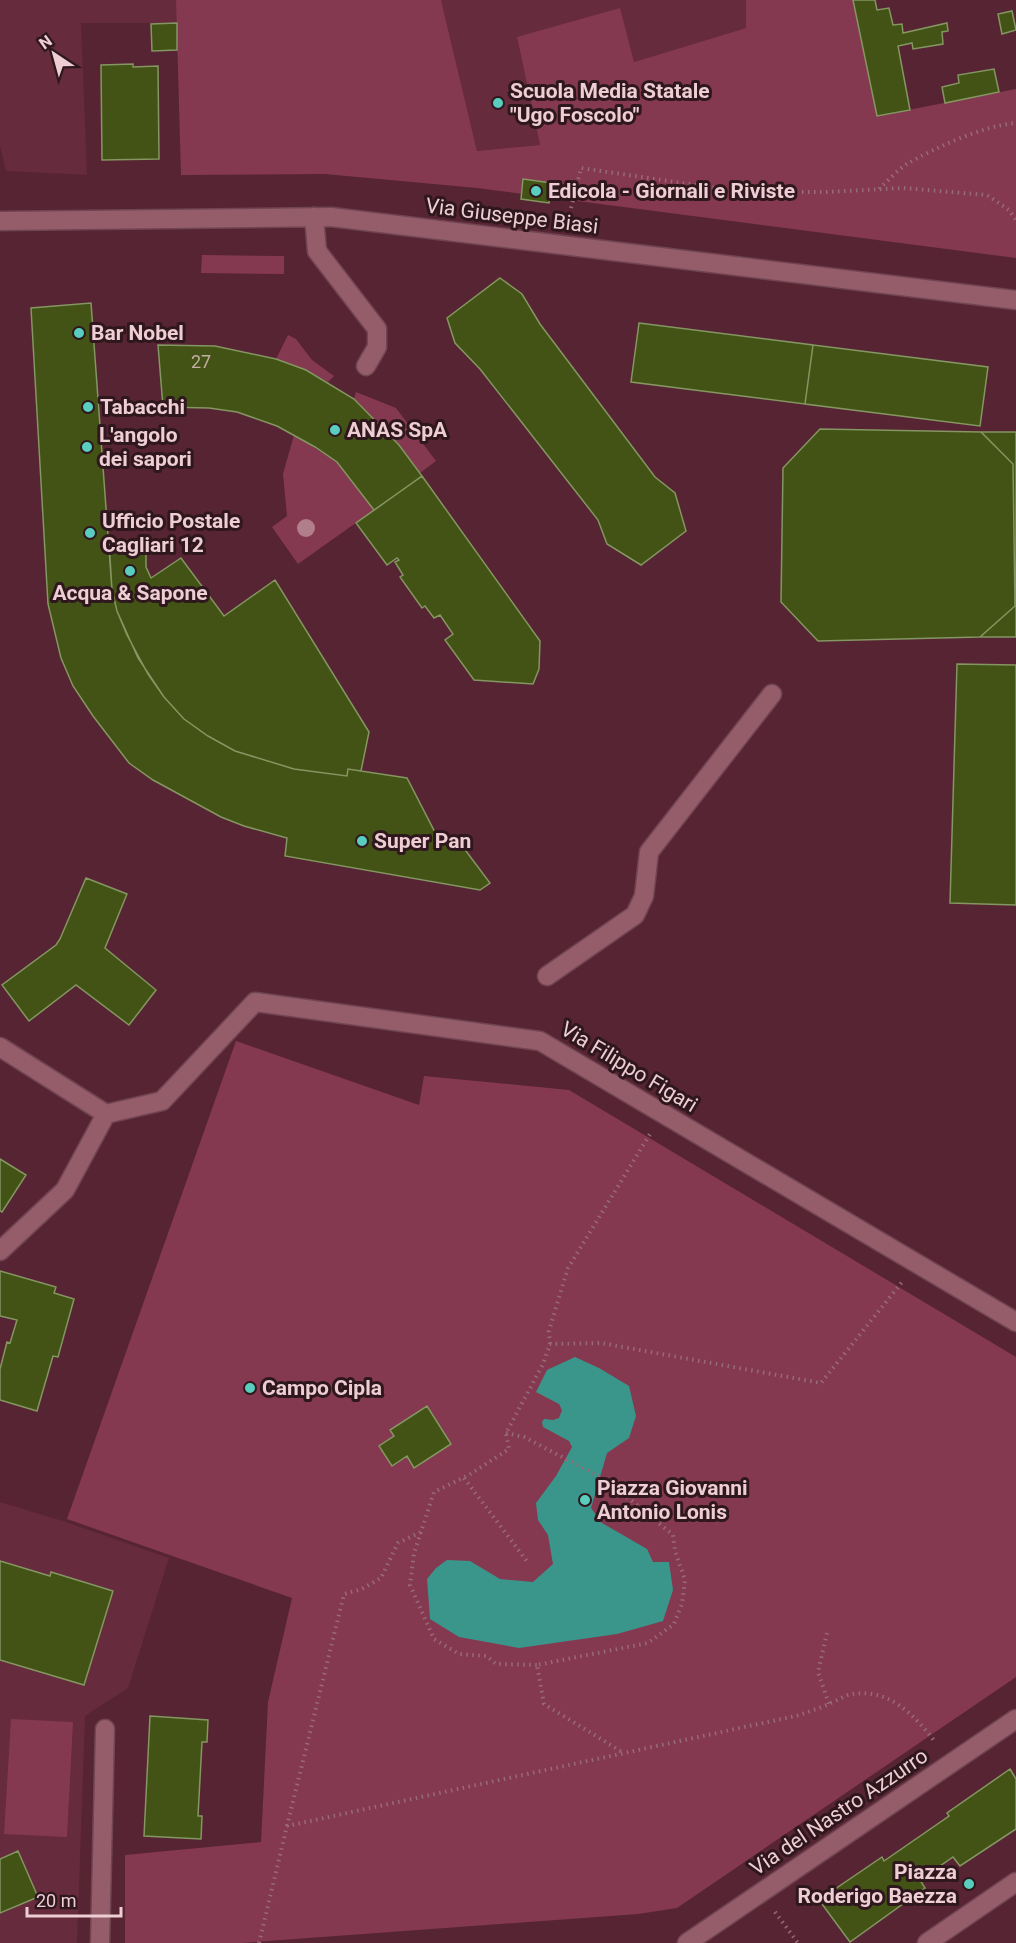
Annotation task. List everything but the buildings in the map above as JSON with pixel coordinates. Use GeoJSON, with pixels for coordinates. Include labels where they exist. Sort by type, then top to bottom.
{"type":"FeatureCollection","features":[{"type":"Feature","properties":{"kind":"street"},"geometry":{"type":"LineString","coordinates":[[314,217],[317,250],[377,329],[377,347],[366,366]]}},
{"type":"Feature","properties":{"kind":"street","name":"Via Giuseppe Biasi"},"geometry":{"type":"LineString","coordinates":[[0,221],[331,217],[1016,300]]}},
{"type":"Feature","properties":{"kind":"street"},"geometry":{"type":"LineString","coordinates":[[547,976],[635,915],[644,896],[649,852],[772,694]]}},
{"type":"Feature","properties":{"kind":"street","name":"Via Filippo Figari"},"geometry":{"type":"LineString","coordinates":[[106,1114],[162,1101],[255,1002],[540,1041],[1016,1322]]}},
{"type":"Feature","properties":{"kind":"street"},"geometry":{"type":"LineString","coordinates":[[0,1047],[106,1114],[65,1190],[0,1251]]}},
{"type":"Feature","properties":{"kind":"street","name":"Via del Nastro Azzurro"},"geometry":{"type":"LineString","coordinates":[[687,1943],[1016,1719]]}},
{"type":"Feature","properties":{"kind":"street"},"geometry":{"type":"LineString","coordinates":[[100,1943],[105,1729]]}},
{"type":"Feature","properties":{"kind":"street"},"geometry":{"type":"LineString","coordinates":[[927,1943],[1016,1882]]}},
{"type":"Feature","properties":{"kind":"path"},"geometry":{"type":"LineString","coordinates":[[878,189],[905,165],[938,148],[999,124],[1016,123]]}},
{"type":"Feature","properties":{"kind":"path"},"geometry":{"type":"LineString","coordinates":[[571,208],[580,168],[742,192],[826,192],[903,188],[987,195],[1009,210],[1016,220]]}},
{"type":"Feature","properties":{"kind":"path"},"geometry":{"type":"LineString","coordinates":[[506,1433],[524,1437],[608,1481],[673,1535],[675,1551],[685,1580],[682,1604],[674,1624],[648,1643],[537,1665],[496,1664],[487,1656],[459,1654],[434,1639],[410,1585],[414,1553],[434,1492],[464,1478],[509,1449],[506,1433],[543,1364],[550,1344],[549,1331],[568,1268],[652,1131]]}},
{"type":"Feature","properties":{"kind":"path"},"geometry":{"type":"LineString","coordinates":[[550,1344],[601,1342],[820,1383],[903,1280]]}},
{"type":"Feature","properties":{"kind":"path"},"geometry":{"type":"LineString","coordinates":[[464,1478],[529,1564]]}},
{"type":"Feature","properties":{"kind":"path"},"geometry":{"type":"LineString","coordinates":[[259,1943],[344,1594],[381,1578],[398,1543],[421,1532]]}},
{"type":"Feature","properties":{"kind":"path"},"geometry":{"type":"LineString","coordinates":[[827,1633],[818,1672],[829,1704]]}},
{"type":"Feature","properties":{"kind":"path"},"geometry":{"type":"LineString","coordinates":[[537,1665],[544,1704],[622,1752]]}},
{"type":"Feature","properties":{"kind":"path"},"geometry":{"type":"LineString","coordinates":[[287,1826],[800,1715],[851,1694],[867,1694],[886,1698],[902,1706],[936,1743]]}},
{"type":"Feature","properties":{"kind":"path"},"geometry":{"type":"LineString","coordinates":[[767,1918],[776,1911],[798,1943]]}},
{"type":"Feature","properties":{"kind":"shaded area"},"geometry":{"type":"Polygon","coordinates":[[[0,0],[176,0],[177,23],[81,23],[87,175],[6,171],[0,146],[0,0]]]}},
{"type":"Feature","properties":{"kind":"shaded area"},"geometry":{"type":"Polygon","coordinates":[[[176,0],[441,0],[477,151],[540,145],[517,37],[620,8],[634,62],[746,28],[746,0],[853,0],[877,116],[1016,89],[1016,258],[477,188],[325,174],[181,175],[176,0]]]}},
{"type":"Feature","properties":{"kind":"shaded area","name":"Scuola Media Statale \"Ugo Foscolo\""},"geometry":{"type":"Polygon","coordinates":[[[441,0],[746,0],[746,28],[634,62],[517,37],[540,145],[477,151],[441,0]]]}},
{"type":"Feature","properties":{"kind":"shaded area"},"geometry":{"type":"Polygon","coordinates":[[[202,255],[284,256],[284,274],[201,273],[202,255]]]}},
{"type":"Feature","properties":{"kind":"shaded area"},"geometry":{"type":"Polygon","coordinates":[[[288,335],[296,339],[312,360],[334,376],[328,382],[306,370],[276,359],[288,335]]]}},
{"type":"Feature","properties":{"kind":"shaded area"},"geometry":{"type":"Polygon","coordinates":[[[356,392],[396,408],[436,461],[420,473],[399,445],[354,399],[356,392]]]}},
{"type":"Feature","properties":{"kind":"shaded area"},"geometry":{"type":"Polygon","coordinates":[[[294,435],[337,462],[374,510],[298,564],[272,527],[287,516],[283,474],[294,435]]]}},
{"type":"Feature","properties":{"kind":"shaded area"},"geometry":{"type":"Polygon","coordinates":[[[236,1041],[419,1105],[424,1076],[569,1090],[1016,1357],[1016,1677],[677,1908],[638,1914],[241,1943],[125,1943],[125,1855],[261,1842],[268,1702],[292,1598],[67,1519],[236,1041]]]}},
{"type":"Feature","properties":{"kind":"shaded area"},"geometry":{"type":"Polygon","coordinates":[[[575,1357],[629,1386],[636,1416],[629,1438],[607,1453],[591,1508],[602,1523],[647,1549],[653,1562],[669,1562],[673,1590],[663,1621],[617,1634],[519,1648],[459,1637],[430,1619],[427,1579],[436,1568],[447,1560],[470,1561],[500,1579],[533,1582],[553,1564],[548,1535],[538,1520],[536,1503],[556,1476],[572,1447],[569,1441],[543,1427],[544,1419],[559,1418],[562,1410],[559,1404],[536,1392],[547,1370],[575,1357]]]}},
{"type":"Feature","properties":{"kind":"shaded area"},"geometry":{"type":"Polygon","coordinates":[[[0,1502],[169,1558],[128,1688],[85,1716],[77,1943],[0,1943],[0,1502]]]}},
{"type":"Feature","properties":{"kind":"shaded area"},"geometry":{"type":"Polygon","coordinates":[[[11,1719],[73,1722],[67,1837],[4,1834],[11,1719]]]}},
{"type":"Feature","properties":{"kind":"place","name":"Scuola Media Statale \"Ugo Foscolo\""},"geometry":{"type":"Point","coordinates":[498,103]}},
{"type":"Feature","properties":{"kind":"place","name":"Edicola - Giornali e Riviste"},"geometry":{"type":"Point","coordinates":[536,191]}},
{"type":"Feature","properties":{"kind":"place","name":"Bar Nobel"},"geometry":{"type":"Point","coordinates":[79,333]}},
{"type":"Feature","properties":{"kind":"place","name":"Tabacchi"},"geometry":{"type":"Point","coordinates":[88,407]}},
{"type":"Feature","properties":{"kind":"place","name":"ANAS SpA"},"geometry":{"type":"Point","coordinates":[335,430]}},
{"type":"Feature","properties":{"kind":"place","name":"L'angolo dei sapori"},"geometry":{"type":"Point","coordinates":[87,447]}},
{"type":"Feature","properties":{"kind":"place","name":"Ufficio Postale Cagliari 12"},"geometry":{"type":"Point","coordinates":[90,533]}},
{"type":"Feature","properties":{"kind":"place","name":"Acqua & Sapone"},"geometry":{"type":"Point","coordinates":[130,571]}},
{"type":"Feature","properties":{"kind":"place","name":"Super Pan"},"geometry":{"type":"Point","coordinates":[362,841]}},
{"type":"Feature","properties":{"kind":"place","name":"Campo Cipla"},"geometry":{"type":"Point","coordinates":[250,1388]}},
{"type":"Feature","properties":{"kind":"place","name":"Piazza Giovanni Antonio Lonis"},"geometry":{"type":"Point","coordinates":[585,1500]}},
{"type":"Feature","properties":{"kind":"place","name":"Piazza Roderigo Baezza"},"geometry":{"type":"Point","coordinates":[969,1884]}}]}
